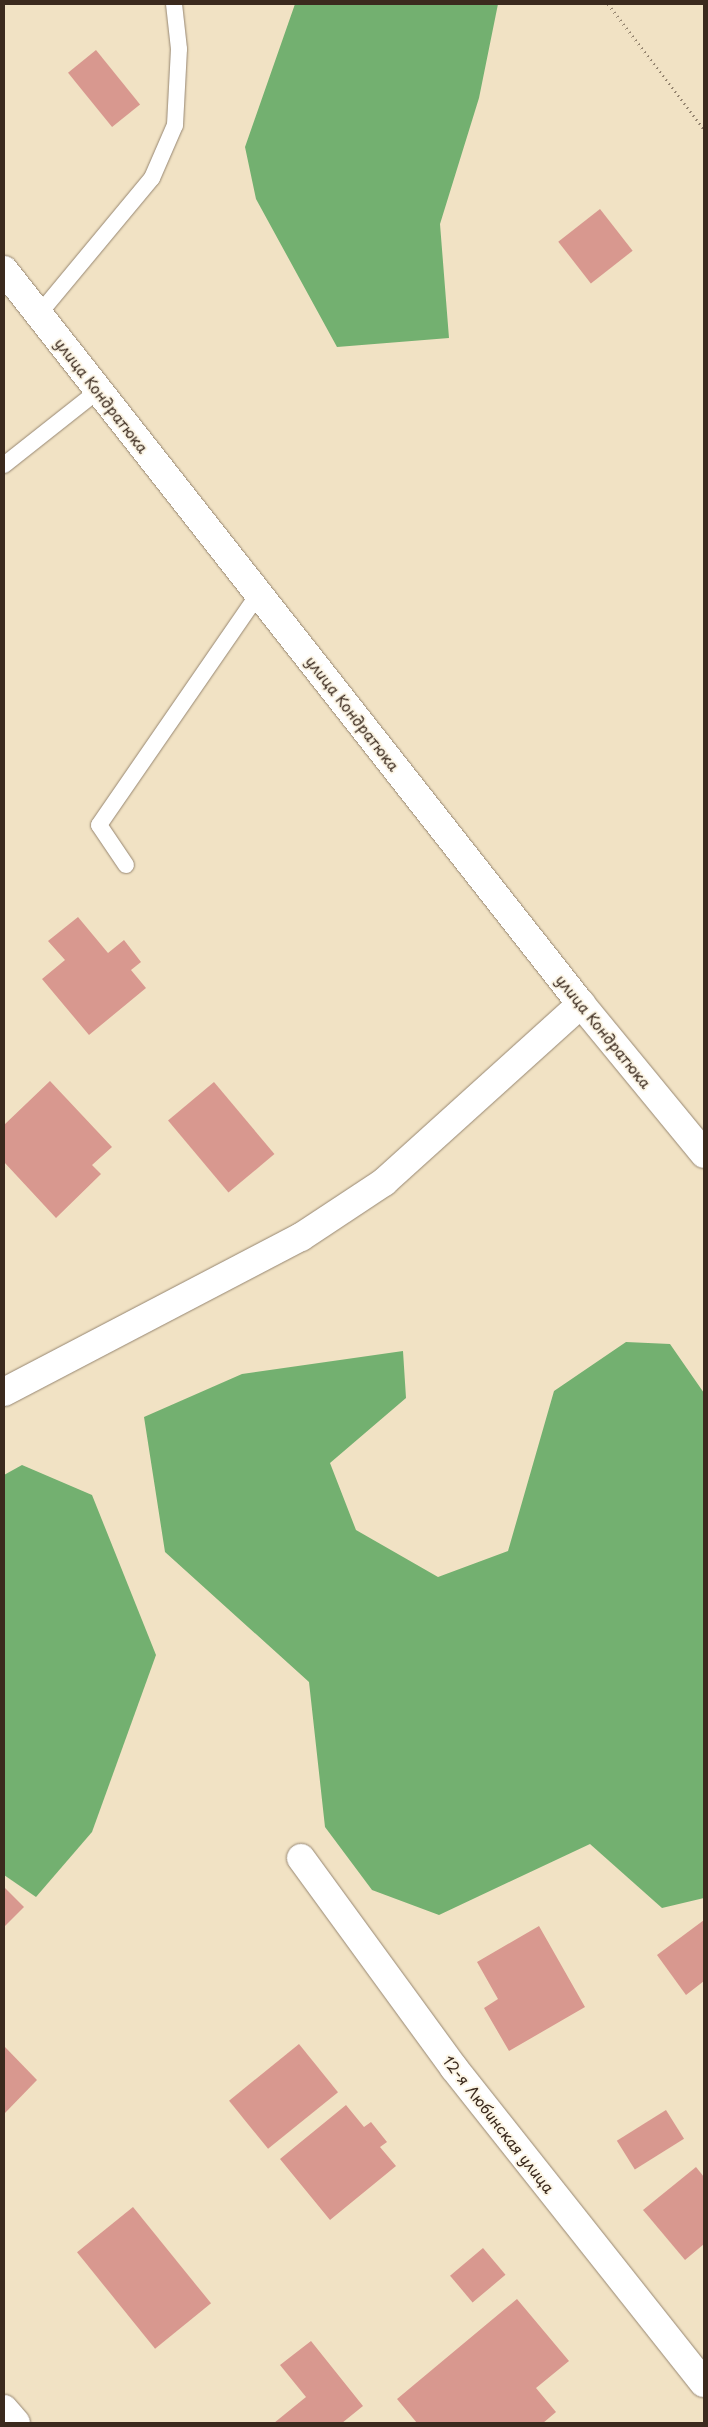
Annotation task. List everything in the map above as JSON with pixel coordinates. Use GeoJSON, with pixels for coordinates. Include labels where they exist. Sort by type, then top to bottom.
{"type":"FeatureCollection","features":[{"type":"Feature","properties":{"kind":"street","name":"улица Кондратюка"},"geometry":{"type":"LineString","coordinates":[[4,270],[581,1004],[704,1154]]}},
{"type":"Feature","properties":{"kind":"street"},"geometry":{"type":"LineString","coordinates":[[4,1392],[301,1237],[384,1182],[581,1004]]}},
{"type":"Feature","properties":{"kind":"street","name":"12-я Любинская улица"},"geometry":{"type":"LineString","coordinates":[[301,1858],[454,2068],[704,2383]]}},
{"type":"Feature","properties":{"kind":"street"},"geometry":{"type":"LineString","coordinates":[[4,2409],[16,2423]]}},
{"type":"Feature","properties":{"kind":"lane"},"geometry":{"type":"LineString","coordinates":[[39,314],[152,178],[175,125],[179,49],[174,4]]}},
{"type":"Feature","properties":{"kind":"lane"},"geometry":{"type":"LineString","coordinates":[[4,465],[98,390]]}},
{"type":"Feature","properties":{"kind":"lane"},"geometry":{"type":"LineString","coordinates":[[126,865],[99,825],[259,593]]}},
{"type":"Feature","properties":{"kind":"path"},"geometry":{"type":"LineString","coordinates":[[608,4],[704,129]]}},
{"type":"Feature","properties":{"kind":"green space"},"geometry":{"type":"Polygon","coordinates":[[[295,4],[498,4],[479,98],[440,224],[449,338],[337,347],[256,199],[245,147],[295,4]]]}},
{"type":"Feature","properties":{"kind":"green space"},"geometry":{"type":"Polygon","coordinates":[[[626,1342],[670,1344],[704,1393],[704,1898],[662,1908],[590,1844],[439,1915],[372,1890],[325,1827],[309,1682],[165,1552],[144,1417],[242,1374],[403,1351],[406,1398],[330,1463],[356,1530],[438,1577],[508,1551],[554,1391],[626,1342]]]}},
{"type":"Feature","properties":{"kind":"green space"},"geometry":{"type":"Polygon","coordinates":[[[22,1465],[92,1495],[156,1655],[92,1832],[36,1897],[4,1875],[4,1475],[22,1465]]]}},
{"type":"Feature","properties":{"kind":"building"},"geometry":{"type":"Polygon","coordinates":[[[96,50],[140,104],[112,127],[68,73],[96,50]]]}},
{"type":"Feature","properties":{"kind":"building"},"geometry":{"type":"Polygon","coordinates":[[[600,209],[633,251],[591,283],[558,242],[600,209]]]}},
{"type":"Feature","properties":{"kind":"building"},"geometry":{"type":"Polygon","coordinates":[[[78,917],[108,953],[124,940],[141,962],[131,970],[146,988],[89,1035],[42,979],[65,960],[48,941],[78,917]]]}},
{"type":"Feature","properties":{"kind":"building"},"geometry":{"type":"Polygon","coordinates":[[[50,1081],[112,1147],[92,1165],[101,1174],[56,1218],[4,1162],[4,1125],[50,1081]]]}},
{"type":"Feature","properties":{"kind":"building"},"geometry":{"type":"Polygon","coordinates":[[[214,1082],[274,1154],[228,1193],[168,1121],[214,1082]]]}},
{"type":"Feature","properties":{"kind":"building"},"geometry":{"type":"Polygon","coordinates":[[[4,1887],[24,1907],[4,1927],[4,1887]]]}},
{"type":"Feature","properties":{"kind":"building"},"geometry":{"type":"Polygon","coordinates":[[[704,1920],[704,1981],[686,1995],[657,1955],[704,1920]]]}},
{"type":"Feature","properties":{"kind":"building"},"geometry":{"type":"Polygon","coordinates":[[[539,1926],[585,2007],[509,2051],[484,2008],[498,1999],[477,1962],[539,1926]]]}},
{"type":"Feature","properties":{"kind":"building"},"geometry":{"type":"Polygon","coordinates":[[[299,2044],[338,2092],[268,2149],[229,2101],[299,2044]]]}},
{"type":"Feature","properties":{"kind":"building"},"geometry":{"type":"Polygon","coordinates":[[[4,2046],[37,2080],[4,2114],[4,2046]]]}},
{"type":"Feature","properties":{"kind":"building"},"geometry":{"type":"Polygon","coordinates":[[[346,2105],[364,2127],[371,2122],[387,2142],[380,2147],[396,2166],[330,2220],[280,2159],[346,2105]]]}},
{"type":"Feature","properties":{"kind":"building"},"geometry":{"type":"Polygon","coordinates":[[[666,2110],[684,2139],[635,2170],[617,2141],[666,2110]]]}},
{"type":"Feature","properties":{"kind":"building"},"geometry":{"type":"Polygon","coordinates":[[[696,2167],[704,2177],[704,2244],[685,2260],[643,2210],[696,2167]]]}},
{"type":"Feature","properties":{"kind":"building"},"geometry":{"type":"Polygon","coordinates":[[[133,2207],[211,2303],[155,2349],[77,2252],[133,2207]]]}},
{"type":"Feature","properties":{"kind":"building"},"geometry":{"type":"Polygon","coordinates":[[[483,2248],[505,2275],[473,2302],[450,2276],[483,2248]]]}},
{"type":"Feature","properties":{"kind":"building"},"geometry":{"type":"Polygon","coordinates":[[[517,2299],[569,2361],[536,2388],[556,2412],[543,2423],[417,2423],[397,2399],[517,2299]]]}},
{"type":"Feature","properties":{"kind":"building"},"geometry":{"type":"Polygon","coordinates":[[[311,2341],[363,2406],[342,2423],[274,2423],[306,2397],[280,2365],[311,2341]]]}}]}
